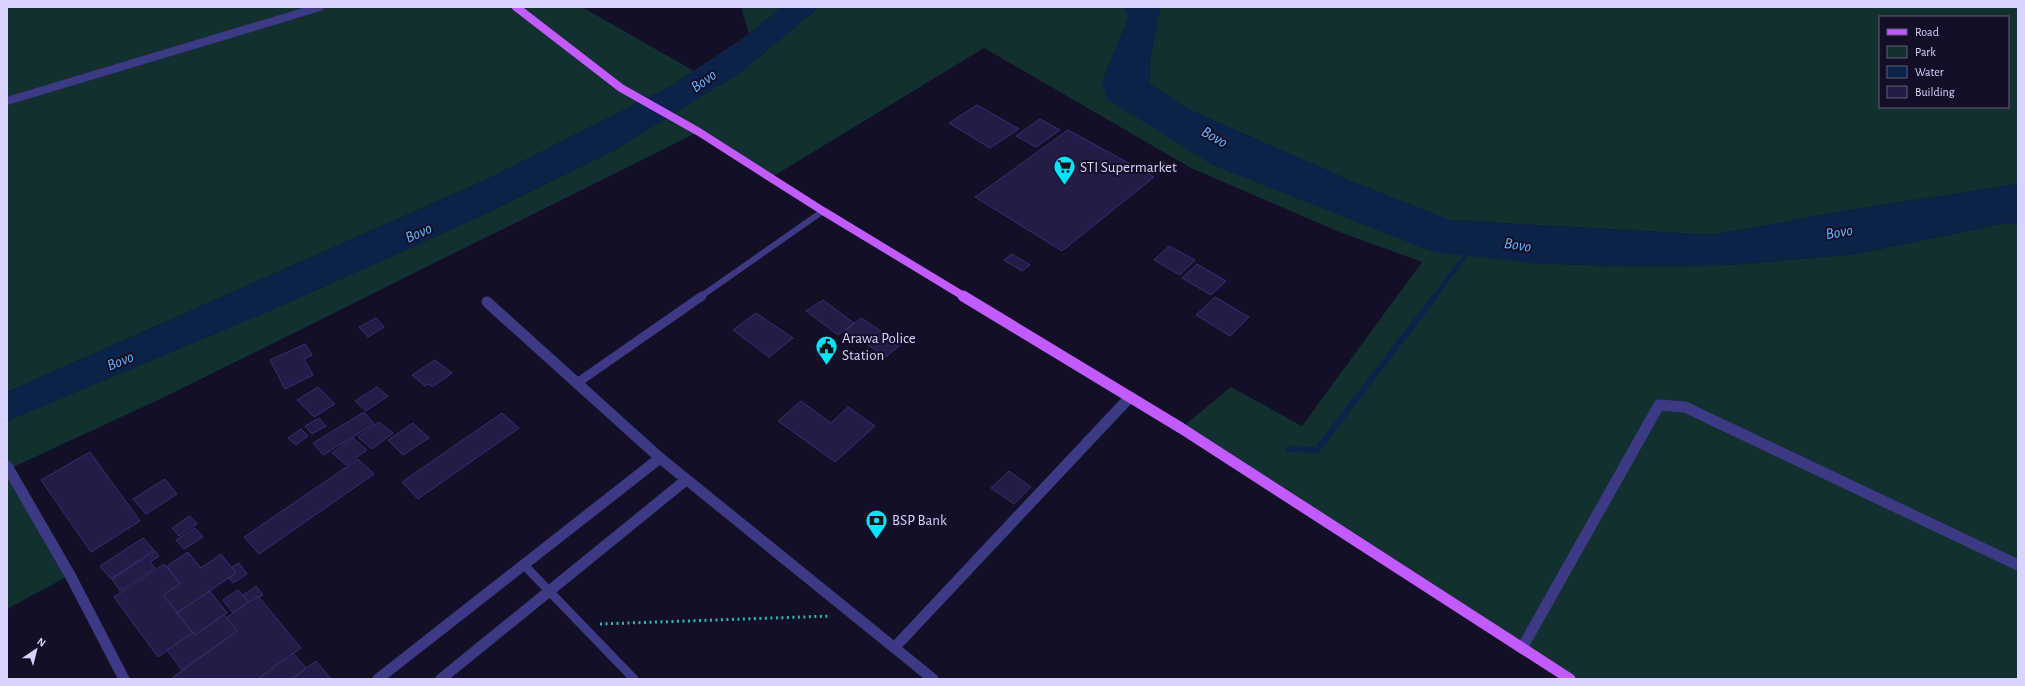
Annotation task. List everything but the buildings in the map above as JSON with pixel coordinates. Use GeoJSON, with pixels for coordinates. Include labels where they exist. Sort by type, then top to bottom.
{"type":"FeatureCollection","features":[{"type":"Feature","properties":{"kind":"main road"},"geometry":{"type":"LineString","coordinates":[[516,7],[621,88],[678,121],[823,211],[1130,396],[1570,679]]}},
{"type":"Feature","properties":{"kind":"street"},"geometry":{"type":"LineString","coordinates":[[7,101],[320,7]]}},
{"type":"Feature","properties":{"kind":"street"},"geometry":{"type":"LineString","coordinates":[[488,302],[660,458],[933,679]]}},
{"type":"Feature","properties":{"kind":"street"},"geometry":{"type":"LineString","coordinates":[[895,647],[1130,396]]}},
{"type":"Feature","properties":{"kind":"street"},"geometry":{"type":"LineString","coordinates":[[1522,648],[1659,405],[1685,407],[2018,565]]}},
{"type":"Feature","properties":{"kind":"street"},"geometry":{"type":"LineString","coordinates":[[378,679],[660,458]]}},
{"type":"Feature","properties":{"kind":"street"},"geometry":{"type":"LineString","coordinates":[[7,466],[70,575],[124,679]]}},
{"type":"Feature","properties":{"kind":"street"},"geometry":{"type":"LineString","coordinates":[[440,679],[686,480]]}},
{"type":"Feature","properties":{"kind":"lane"},"geometry":{"type":"LineString","coordinates":[[577,383],[823,211]]}},
{"type":"Feature","properties":{"kind":"lane"},"geometry":{"type":"LineString","coordinates":[[524,565],[634,679]]}},
{"type":"Feature","properties":{"kind":"path"},"geometry":{"type":"LineString","coordinates":[[582,625],[855,615]]}},
{"type":"Feature","properties":{"kind":"green space"},"geometry":{"type":"Polygon","coordinates":[[[7,7],[582,7],[694,71],[671,86],[490,178],[7,392],[7,7]]]}},
{"type":"Feature","properties":{"kind":"green space"},"geometry":{"type":"Polygon","coordinates":[[[741,7],[782,7],[749,34],[741,7]]]}},
{"type":"Feature","properties":{"kind":"green space"},"geometry":{"type":"Polygon","coordinates":[[[819,7],[1124,7],[1129,17],[1102,82],[1211,164],[1366,225],[1532,263],[1614,266],[1730,265],[1856,254],[2001,224],[2018,223],[2018,679],[1571,679],[1181,428],[1231,387],[1302,426],[1422,262],[1337,231],[1191,168],[984,48],[772,177],[698,132],[173,393],[9,469],[70,575],[7,609],[7,421],[285,304],[474,219],[613,151],[742,71],[819,7]]]}},
{"type":"Feature","properties":{"kind":"green space"},"geometry":{"type":"Polygon","coordinates":[[[1160,7],[2018,7],[2018,184],[1850,210],[1713,235],[1449,220],[1353,182],[1190,110],[1149,83],[1151,55],[1160,7]]]}},
{"type":"Feature","properties":{"kind":"water","name":"Bovo"},"geometry":{"type":"Polygon","coordinates":[[[782,7],[819,7],[742,71],[613,151],[474,219],[285,304],[7,421],[7,392],[490,178],[671,86],[749,34],[782,7]]]}},
{"type":"Feature","properties":{"kind":"water","name":"Bovo"},"geometry":{"type":"Polygon","coordinates":[[[1124,7],[1160,7],[1151,55],[1149,83],[1190,110],[1353,182],[1449,220],[1713,235],[1850,210],[2018,184],[2018,223],[2001,224],[1856,254],[1730,265],[1614,266],[1532,263],[1433,252],[1211,164],[1107,99],[1102,82],[1129,17],[1124,7]]]}},
{"type":"Feature","properties":{"kind":"waterway"},"geometry":{"type":"LineString","coordinates":[[1434,297],[1469,251]]}},
{"type":"Feature","properties":{"kind":"waterway"},"geometry":{"type":"LineString","coordinates":[[1289,449],[1317,450],[1435,296]]}},
{"type":"Feature","properties":{"kind":"place","name":"STI Supermarket"},"geometry":{"type":"Point","coordinates":[1065,186]}},
{"type":"Feature","properties":{"kind":"place","name":"Arawa Police Station"},"geometry":{"type":"Point","coordinates":[826,366]}},
{"type":"Feature","properties":{"kind":"place","name":"BSP Bank"},"geometry":{"type":"Point","coordinates":[877,540]}}]}
